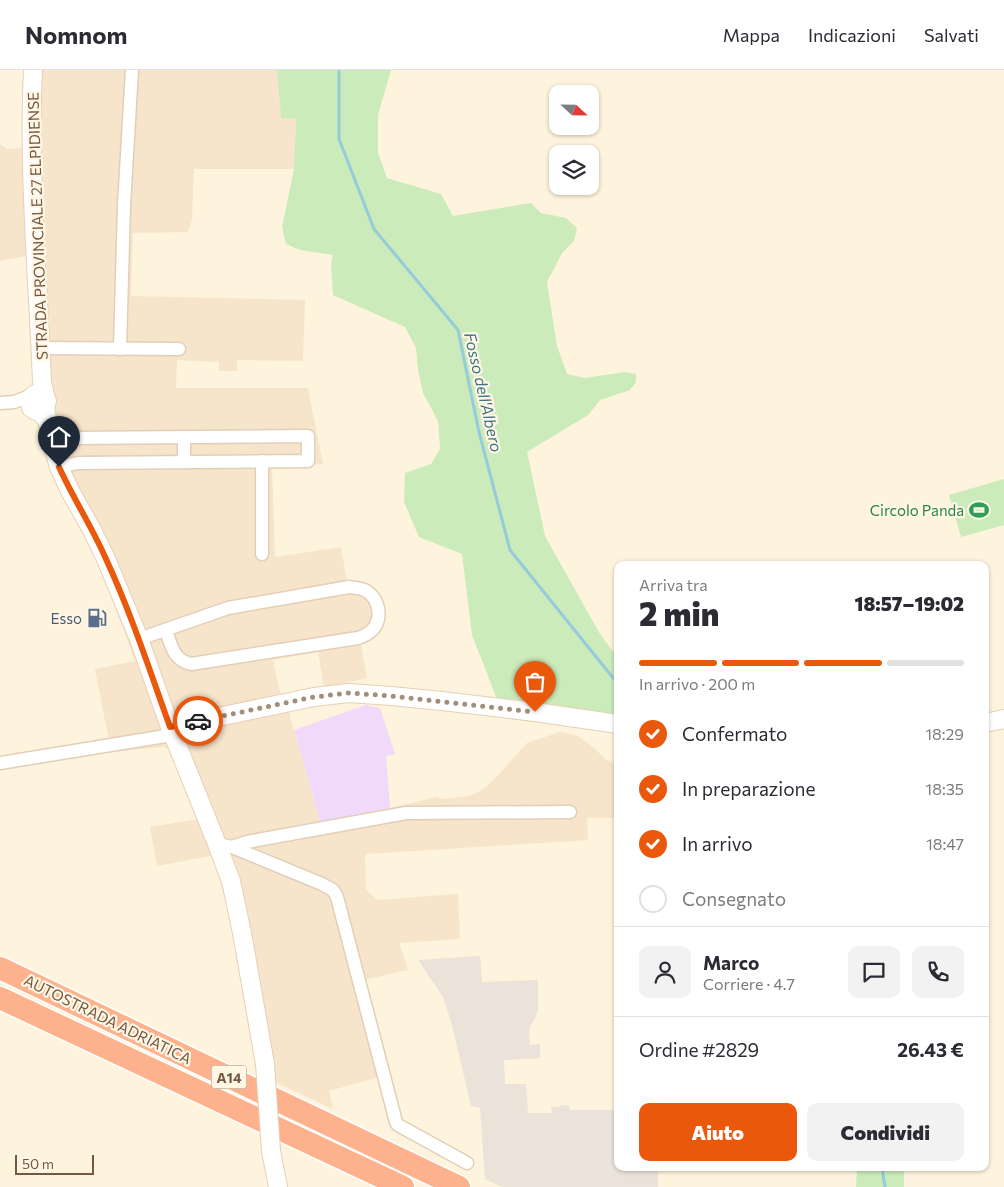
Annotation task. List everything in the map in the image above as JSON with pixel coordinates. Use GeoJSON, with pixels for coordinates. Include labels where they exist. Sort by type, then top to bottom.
{"type":"FeatureCollection","features":[{"type":"Feature","properties":{"kind":"highway","name":"AUTOSTRADA ADRIATICA"},"geometry":{"type":"LineString","coordinates":[[0,968],[459,1187]]}},
{"type":"Feature","properties":{"kind":"highway","name":"AUTOSTRADA ADRIATICA"},"geometry":{"type":"LineString","coordinates":[[0,998],[403,1187]]}},
{"type":"Feature","properties":{"kind":"main road","name":"STRADA PROVINCIALE 27 ELPIDIENSE"},"geometry":{"type":"LineString","coordinates":[[33,70],[32,183],[35,268],[41,348],[41,403],[59,467],[106,559],[139,639],[172,730],[225,845],[265,1064],[271,1152],[278,1187]]}},
{"type":"Feature","properties":{"kind":"main road"},"geometry":{"type":"LineString","coordinates":[[172,730],[314,697],[349,693],[442,701],[614,724]]}},
{"type":"Feature","properties":{"kind":"main road"},"geometry":{"type":"LineString","coordinates":[[989,722],[1004,720]]}},
{"type":"Feature","properties":{"kind":"street"},"geometry":{"type":"LineString","coordinates":[[120,349],[124,205],[132,70]]}},
{"type":"Feature","properties":{"kind":"street"},"geometry":{"type":"LineString","coordinates":[[41,348],[179,349]]}},
{"type":"Feature","properties":{"kind":"street"},"geometry":{"type":"LineString","coordinates":[[0,403],[41,403]]}},
{"type":"Feature","properties":{"kind":"street"},"geometry":{"type":"LineString","coordinates":[[52,443],[72,438],[308,436],[308,461],[78,463],[59,467]]}},
{"type":"Feature","properties":{"kind":"street"},"geometry":{"type":"LineString","coordinates":[[184,437],[184,462]]}},
{"type":"Feature","properties":{"kind":"street"},"geometry":{"type":"LineString","coordinates":[[262,461],[262,554]]}},
{"type":"Feature","properties":{"kind":"street"},"geometry":{"type":"LineString","coordinates":[[139,639],[228,608],[349,588],[359,588],[368,592],[375,599],[379,608],[374,628],[367,635],[358,638],[191,664],[184,663],[176,655],[166,630]]}},
{"type":"Feature","properties":{"kind":"street"},"geometry":{"type":"LineString","coordinates":[[0,763],[166,736],[172,730]]}},
{"type":"Feature","properties":{"kind":"street"},"geometry":{"type":"LineString","coordinates":[[225,845],[406,813],[570,812]]}},
{"type":"Feature","properties":{"kind":"street"},"geometry":{"type":"LineString","coordinates":[[225,845],[333,890],[340,906],[396,1122],[398,1125],[467,1163]]}},
{"type":"Feature","properties":{"kind":"shaded area"},"geometry":{"type":"Polygon","coordinates":[[[25,70],[277,70],[281,118],[296,119],[294,169],[194,169],[192,220],[188,232],[133,233],[131,296],[305,300],[303,361],[237,360],[237,371],[219,371],[219,362],[177,360],[176,388],[308,388],[323,464],[272,468],[275,557],[341,547],[347,582],[369,586],[380,628],[374,637],[361,645],[367,678],[324,688],[318,652],[273,660],[281,697],[289,713],[321,824],[437,797],[441,799],[470,796],[484,789],[527,743],[560,732],[578,736],[605,759],[614,764],[614,818],[587,818],[588,840],[365,854],[366,890],[378,900],[458,894],[460,939],[399,943],[408,970],[355,982],[379,1077],[329,1091],[333,1109],[256,1071],[253,1038],[234,929],[211,856],[157,866],[150,827],[198,819],[173,753],[164,747],[111,752],[95,669],[135,661],[95,558],[50,466],[35,368],[27,256],[0,261],[0,144],[7,149],[24,148],[25,70]]]}},
{"type":"Feature","properties":{"kind":"shaded area"},"geometry":{"type":"Polygon","coordinates":[[[366,705],[380,708],[395,754],[386,756],[390,808],[321,824],[294,730],[366,705]]]}},
{"type":"Feature","properties":{"kind":"shaded area"},"geometry":{"type":"Polygon","coordinates":[[[480,956],[482,982],[538,980],[538,1010],[529,1029],[530,1045],[540,1044],[540,1058],[504,1060],[505,1084],[526,1084],[528,1113],[552,1113],[551,1107],[569,1105],[570,1110],[614,1110],[614,1171],[658,1171],[658,1187],[502,1187],[485,1179],[480,1108],[471,1106],[452,1025],[443,997],[418,960],[480,956]]]}},
{"type":"Feature","properties":{"kind":"green space"},"geometry":{"type":"Polygon","coordinates":[[[277,70],[391,70],[378,115],[378,153],[387,178],[441,194],[453,216],[531,203],[541,213],[566,218],[577,228],[574,241],[562,253],[547,282],[557,346],[567,374],[585,378],[625,372],[636,374],[636,382],[630,390],[600,400],[588,415],[527,452],[545,536],[600,634],[614,653],[614,714],[497,699],[472,635],[462,554],[419,537],[404,502],[405,473],[431,464],[440,449],[438,421],[423,393],[416,348],[405,327],[333,295],[331,264],[333,255],[300,250],[286,244],[282,227],[294,169],[296,119],[281,118],[277,70]]]}},
{"type":"Feature","properties":{"kind":"green space","name":"Circolo Panda"},"geometry":{"type":"Polygon","coordinates":[[[1004,479],[1004,525],[961,537],[949,495],[1004,479]]]}},
{"type":"Feature","properties":{"kind":"green space"},"geometry":{"type":"Polygon","coordinates":[[[857,1171],[904,1171],[904,1187],[856,1187],[857,1171]]]}},
{"type":"Feature","properties":{"kind":"waterway","name":"Fosso dell'Albero"},"geometry":{"type":"LineString","coordinates":[[339,70],[339,139],[374,229],[458,330],[479,432],[510,550],[614,679]]}},
{"type":"Feature","properties":{"kind":"waterway","name":"Fosso dell'Albero"},"geometry":{"type":"LineString","coordinates":[[882,1171],[885,1187]]}},
{"type":"Feature","properties":{"kind":"way so far"},"geometry":{"type":"LineString","coordinates":[[198,721],[314,697],[349,693],[535,712]]}},
{"type":"Feature","properties":{"kind":"place","name":"Circolo Panda"},"geometry":{"type":"Point","coordinates":[979,510]}},
{"type":"Feature","properties":{"kind":"place","name":"Esso"},"geometry":{"type":"Point","coordinates":[97,618]}},
{"type":"Feature","properties":{"kind":"route"},"geometry":{"type":"LineString","coordinates":[[59,467],[106,559],[139,639],[170,727],[198,721]]}}]}
